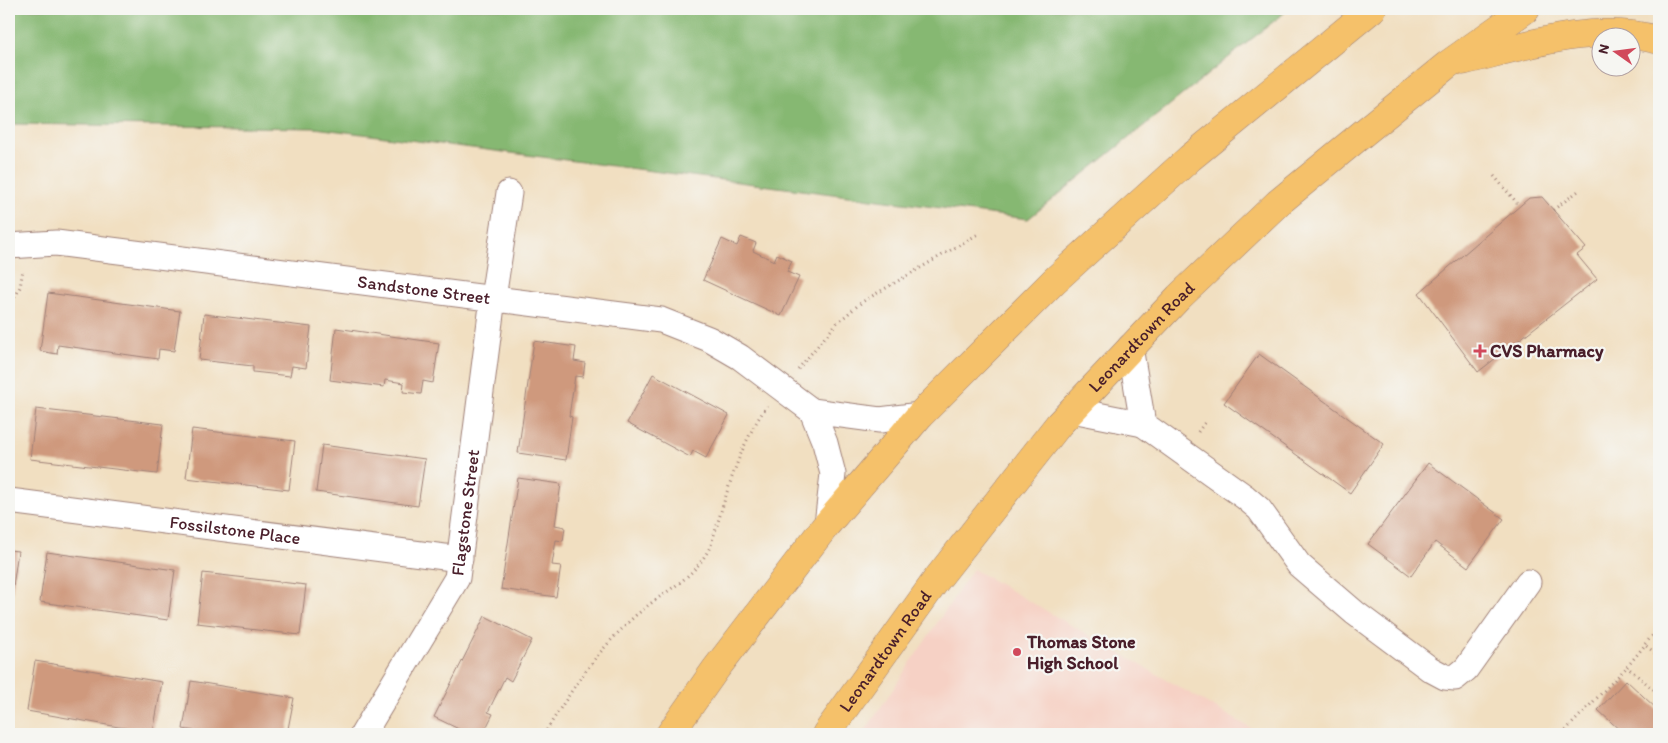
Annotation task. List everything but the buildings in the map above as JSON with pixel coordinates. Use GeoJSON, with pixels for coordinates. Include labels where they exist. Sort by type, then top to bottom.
{"type":"FeatureCollection","features":[{"type":"Feature","properties":{"kind":"highway"},"geometry":{"type":"LineString","coordinates":[[670,734],[715,670],[828,524],[920,415],[1054,281],[1183,164],[1372,9]]}},
{"type":"Feature","properties":{"kind":"highway","name":"Leonardtown Road"},"geometry":{"type":"LineString","coordinates":[[826,734],[968,539],[1059,424],[1130,347],[1179,297],[1278,203],[1447,65],[1526,9]]}},
{"type":"Feature","properties":{"kind":"highway"},"geometry":{"type":"LineString","coordinates":[[1447,65],[1561,36],[1584,33],[1611,33],[1659,40]]}},
{"type":"Feature","properties":{"kind":"street","name":"Flagstone Street"},"geometry":{"type":"LineString","coordinates":[[362,734],[457,578],[493,298],[509,193]]}},
{"type":"Feature","properties":{"kind":"street","name":"Sandstone Street"},"geometry":{"type":"LineString","coordinates":[[9,246],[56,243],[661,320],[690,330],[721,345],[812,411],[880,420],[920,415]]}},
{"type":"Feature","properties":{"kind":"street"},"geometry":{"type":"LineString","coordinates":[[1130,347],[1143,424]]}},
{"type":"Feature","properties":{"kind":"street"},"geometry":{"type":"LineString","coordinates":[[1072,410],[1143,424],[1245,497],[1259,509],[1299,565],[1355,613],[1430,669],[1445,677],[1455,678],[1466,669],[1528,582]]}},
{"type":"Feature","properties":{"kind":"street"},"geometry":{"type":"LineString","coordinates":[[812,411],[833,474],[828,524]]}},
{"type":"Feature","properties":{"kind":"street","name":"Fossilstone Place"},"geometry":{"type":"LineString","coordinates":[[9,501],[460,559]]}},
{"type":"Feature","properties":{"kind":"path"},"geometry":{"type":"LineString","coordinates":[[1494,176],[1518,203]]}},
{"type":"Feature","properties":{"kind":"path"},"geometry":{"type":"LineString","coordinates":[[1553,210],[1581,189]]}},
{"type":"Feature","properties":{"kind":"path"},"geometry":{"type":"LineString","coordinates":[[544,734],[593,661],[618,632],[640,612],[693,573],[705,558],[711,545],[737,460],[766,408],[837,323],[862,302],[980,232]]}},
{"type":"Feature","properties":{"kind":"path"},"geometry":{"type":"LineString","coordinates":[[9,311],[20,288],[24,266]]}},
{"type":"Feature","properties":{"kind":"path"},"geometry":{"type":"LineString","coordinates":[[1562,734],[1628,667],[1659,628]]}},
{"type":"Feature","properties":{"kind":"path"},"geometry":{"type":"LineString","coordinates":[[1645,644],[1659,656]]}},
{"type":"Feature","properties":{"kind":"path"},"geometry":{"type":"LineString","coordinates":[[1628,667],[1659,694]]}},
{"type":"Feature","properties":{"kind":"shaded area","name":"Thomas Stone High School"},"geometry":{"type":"Polygon","coordinates":[[[973,569],[1261,734],[863,734],[973,569]]]}},
{"type":"Feature","properties":{"kind":"green space"},"geometry":{"type":"Polygon","coordinates":[[[9,9],[1289,9],[1028,219],[315,128],[9,124],[9,9]]]}},
{"type":"Feature","properties":{"kind":"place","name":"CVS Pharmacy"},"geometry":{"type":"Point","coordinates":[1480,351]}},
{"type":"Feature","properties":{"kind":"place","name":"Thomas Stone High School"},"geometry":{"type":"Point","coordinates":[1017,652]}}]}
